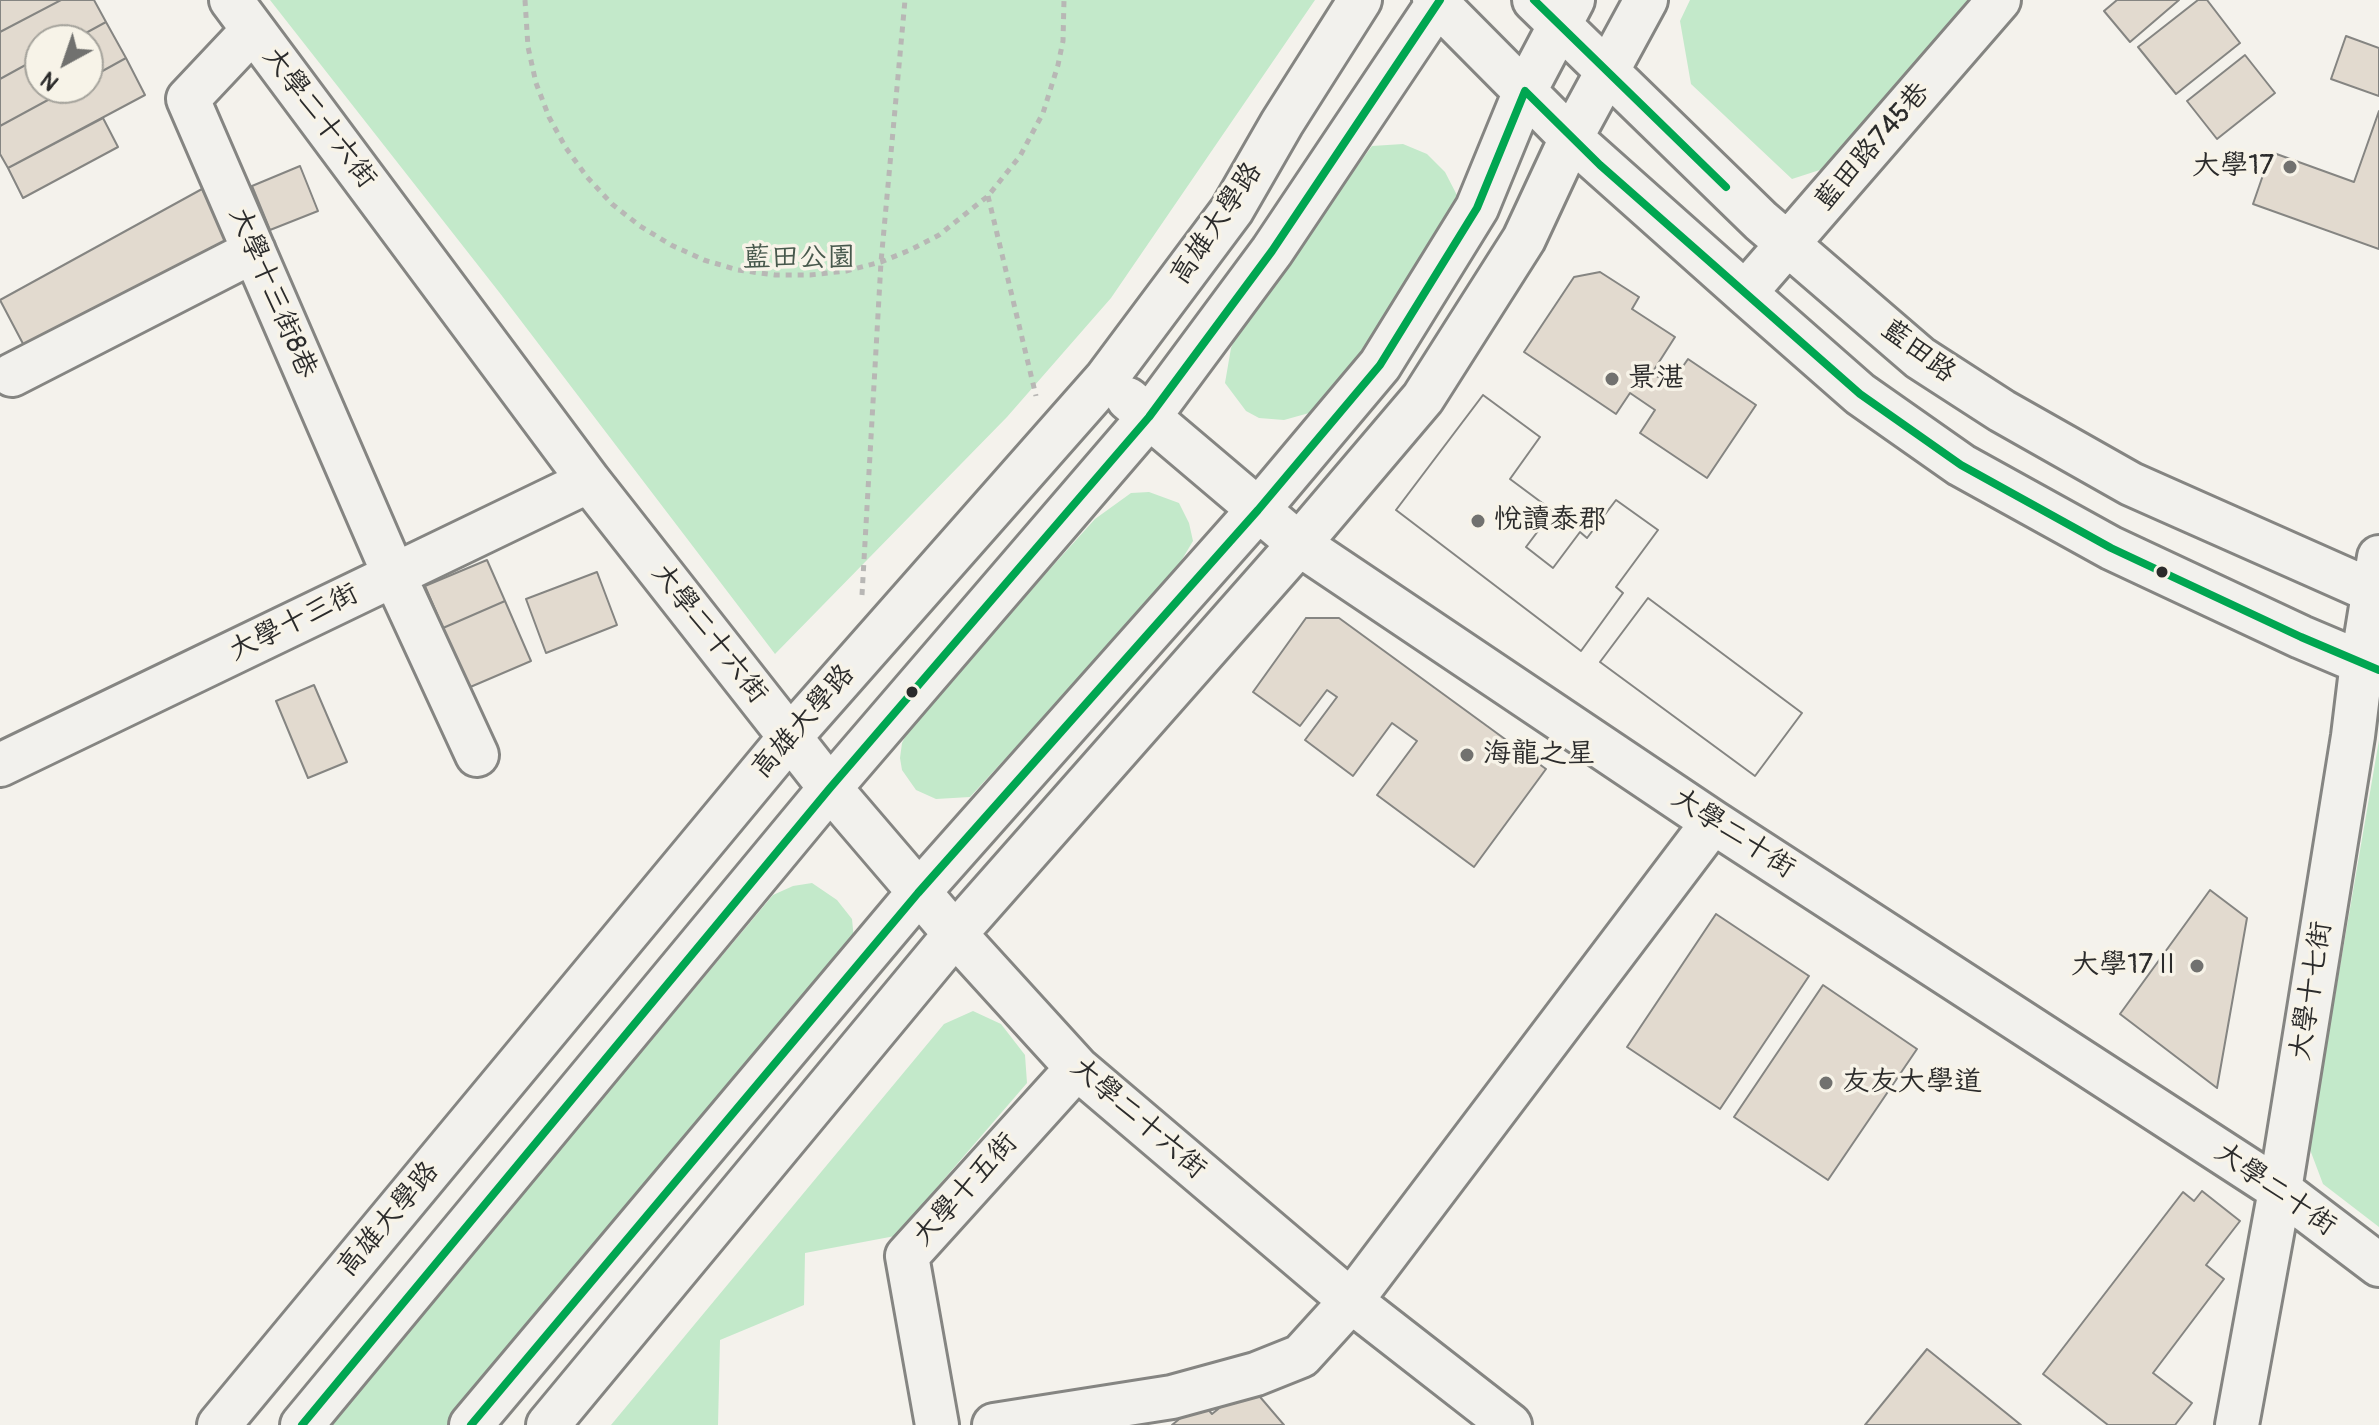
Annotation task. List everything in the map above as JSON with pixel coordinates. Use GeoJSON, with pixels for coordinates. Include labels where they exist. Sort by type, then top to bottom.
{"type":"FeatureCollection","features":[{"type":"Feature","properties":{"kind":"street","name":"高雄大學路"},"geometry":{"type":"LineString","coordinates":[[219,1425],[790,737],[1105,380],[1232,210],[1282,123],[1360,0]]}},
{"type":"Feature","properties":{"kind":"street"},"geometry":{"type":"LineString","coordinates":[[548,1425],[955,934],[1299,544],[1423,398],[1524,239],[1571,138],[1646,0]]}},
{"type":"Feature","properties":{"kind":"street","name":"藍田路745巷"},"geometry":{"type":"LineString","coordinates":[[1745,293],[1999,0]]}},
{"type":"Feature","properties":{"kind":"street","name":"高雄大學路"},"geometry":{"type":"LineString","coordinates":[[302,1425],[830,788],[1149,417],[1272,251],[1437,1]]}},
{"type":"Feature","properties":{"kind":"street"},"geometry":{"type":"LineString","coordinates":[[1437,1],[1571,138],[1860,394],[1961,465],[2111,548],[2370,666]]}},
{"type":"Feature","properties":{"kind":"street"},"geometry":{"type":"LineString","coordinates":[[471,1425],[918,893],[1258,510],[1380,365],[1477,208],[1555,9]]}},
{"type":"Feature","properties":{"kind":"street","name":"藍田路"},"geometry":{"type":"LineString","coordinates":[[1555,9],[1607,72],[1788,245],[1920,358],[2002,411],[2131,484],[2377,581]]}},
{"type":"Feature","properties":{"kind":"street","name":"大學十三街8巷"},"geometry":{"type":"LineString","coordinates":[[242,15],[188,99],[394,575],[477,755]]}},
{"type":"Feature","properties":{"kind":"street","name":"大學二十六街"},"geometry":{"type":"LineString","coordinates":[[242,15],[589,481],[830,788],[918,893],[1077,1068],[1351,1301],[1510,1425]]}},
{"type":"Feature","properties":{"kind":"street"},"geometry":{"type":"LineString","coordinates":[[12,375],[254,251]]}},
{"type":"Feature","properties":{"kind":"street","name":"大學二十街"},"geometry":{"type":"LineString","coordinates":[[1105,380],[1299,544],[1713,822],[2280,1190],[2379,1265]]}},
{"type":"Feature","properties":{"kind":"street","name":"大學十三街"},"geometry":{"type":"LineString","coordinates":[[0,765],[589,481]]}},
{"type":"Feature","properties":{"kind":"street","name":"大學十七街"},"geometry":{"type":"LineString","coordinates":[[2237,1425],[2280,1190],[2353,736],[2370,666],[2377,581]]}},
{"type":"Feature","properties":{"kind":"street"},"geometry":{"type":"LineString","coordinates":[[994,1425],[1172,1397],[1256,1374],[1301,1356],[1351,1301],[1713,822]]}},
{"type":"Feature","properties":{"kind":"street","name":"大學十五街"},"geometry":{"type":"LineString","coordinates":[[937,1425],[907,1256],[1077,1068]]}},
{"type":"Feature","properties":{"kind":"path"},"geometry":{"type":"LineString","coordinates":[[525,0],[528,47],[536,83],[549,117],[587,177],[612,204],[671,245],[704,260],[738,270],[775,275],[846,271],[881,262],[939,235],[988,196],[1033,135],[1052,90],[1063,41],[1064,0]]}},
{"type":"Feature","properties":{"kind":"path"},"geometry":{"type":"LineString","coordinates":[[862,596],[881,262],[905,0]]}},
{"type":"Feature","properties":{"kind":"path"},"geometry":{"type":"LineString","coordinates":[[988,196],[1036,396]]}},
{"type":"Feature","properties":{"kind":"green space","name":"藍田公園"},"geometry":{"type":"Polygon","coordinates":[[[270,0],[1315,0],[1111,298],[1007,417],[775,654],[499,292],[270,0]]]}},
{"type":"Feature","properties":{"kind":"green space"},"geometry":{"type":"Polygon","coordinates":[[[1690,0],[1977,0],[1832,166],[1792,179],[1691,84],[1680,21],[1690,0]]]}},
{"type":"Feature","properties":{"kind":"green space"},"geometry":{"type":"Polygon","coordinates":[[[1403,144],[1427,154],[1445,172],[1460,201],[1458,227],[1333,391],[1309,413],[1284,420],[1259,418],[1246,411],[1225,383],[1231,348],[1245,317],[1372,146],[1403,144]]]}},
{"type":"Feature","properties":{"kind":"green space"},"geometry":{"type":"Polygon","coordinates":[[[1149,492],[1179,503],[1189,523],[1193,541],[1171,578],[970,797],[936,799],[916,790],[902,770],[900,758],[902,743],[913,721],[1095,519],[1131,493],[1149,492]]]}},
{"type":"Feature","properties":{"kind":"green space"},"geometry":{"type":"Polygon","coordinates":[[[2379,740],[2379,1227],[2323,1184],[2309,1147],[2379,740]]]}},
{"type":"Feature","properties":{"kind":"green space"},"geometry":{"type":"Polygon","coordinates":[[[812,883],[837,900],[852,919],[854,940],[453,1425],[329,1425],[773,895],[793,886],[812,883]]]}},
{"type":"Feature","properties":{"kind":"green space"},"geometry":{"type":"Polygon","coordinates":[[[973,1011],[1001,1024],[1025,1055],[1027,1083],[895,1236],[805,1253],[804,1305],[720,1340],[718,1425],[611,1425],[944,1024],[973,1011]]]}},
{"type":"Feature","properties":{"kind":"building"},"geometry":{"type":"Polygon","coordinates":[[[0,0],[61,0],[0,32],[0,0]]]}},
{"type":"Feature","properties":{"kind":"building"},"geometry":{"type":"Polygon","coordinates":[[[61,0],[94,0],[106,22],[24,24],[24,66],[0,79],[0,32],[61,0]]]}},
{"type":"Feature","properties":{"kind":"building"},"geometry":{"type":"Polygon","coordinates":[[[2117,0],[2179,0],[2130,42],[2104,11],[2117,0]]]}},
{"type":"Feature","properties":{"kind":"building"},"geometry":{"type":"Polygon","coordinates":[[[2198,0],[2207,0],[2240,43],[2176,94],[2138,47],[2198,0]]]}},
{"type":"Feature","properties":{"kind":"building"},"geometry":{"type":"Polygon","coordinates":[[[106,22],[126,58],[104,70],[104,24],[106,22]]]}},
{"type":"Feature","properties":{"kind":"building"},"geometry":{"type":"Polygon","coordinates":[[[2346,36],[2379,48],[2379,96],[2331,79],[2346,36]]]}},
{"type":"Feature","properties":{"kind":"building"},"geometry":{"type":"Polygon","coordinates":[[[2245,55],[2275,93],[2217,139],[2187,101],[2245,55]]]}},
{"type":"Feature","properties":{"kind":"building"},"geometry":{"type":"Polygon","coordinates":[[[126,58],[145,95],[8,168],[0,154],[0,126],[41,104],[104,104],[104,70],[126,58]]]}},
{"type":"Feature","properties":{"kind":"building"},"geometry":{"type":"Polygon","coordinates":[[[24,66],[24,104],[41,104],[0,126],[0,79],[24,66]]]}},
{"type":"Feature","properties":{"kind":"building","name":"大學17"},"geometry":{"type":"Polygon","coordinates":[[[2379,111],[2379,249],[2253,204],[2271,152],[2354,182],[2379,111]]]}},
{"type":"Feature","properties":{"kind":"building"},"geometry":{"type":"Polygon","coordinates":[[[103,118],[118,147],[23,198],[8,168],[103,118]]]}},
{"type":"Feature","properties":{"kind":"building"},"geometry":{"type":"Polygon","coordinates":[[[300,166],[318,211],[270,230],[252,186],[300,166]]]}},
{"type":"Feature","properties":{"kind":"building"},"geometry":{"type":"Polygon","coordinates":[[[202,189],[233,246],[30,357],[0,300],[202,189]]]}},
{"type":"Feature","properties":{"kind":"building","name":"景湛"},"geometry":{"type":"Polygon","coordinates":[[[1600,272],[1639,297],[1632,309],[1675,337],[1652,373],[1670,385],[1688,359],[1756,405],[1707,478],[1640,433],[1655,410],[1630,393],[1616,414],[1524,352],[1574,277],[1600,272]]]}},
{"type":"Feature","properties":{"kind":"building","name":"悅讀泰郡"},"geometry":{"type":"Polygon","coordinates":[[[1483,395],[1540,437],[1510,479],[1553,511],[1526,547],[1553,568],[1580,532],[1587,538],[1616,500],[1658,530],[1616,587],[1623,593],[1581,651],[1396,510],[1483,395]]]}},
{"type":"Feature","properties":{"kind":"building","name":"悅讀泰郡"},"geometry":{"type":"Polygon","coordinates":[[[1483,395],[1540,437],[1510,479],[1553,511],[1526,547],[1553,568],[1580,532],[1587,538],[1616,500],[1658,530],[1616,587],[1623,593],[1581,651],[1396,510],[1483,395]]]}},
{"type":"Feature","properties":{"kind":"building"},"geometry":{"type":"Polygon","coordinates":[[[487,560],[505,601],[443,628],[425,586],[487,560]]]}},
{"type":"Feature","properties":{"kind":"building"},"geometry":{"type":"Polygon","coordinates":[[[597,572],[617,625],[546,653],[526,599],[597,572]]]}},
{"type":"Feature","properties":{"kind":"building","name":"悅讀泰郡"},"geometry":{"type":"Polygon","coordinates":[[[1648,598],[1802,713],[1755,776],[1600,662],[1648,598]]]}},
{"type":"Feature","properties":{"kind":"building","name":"悅讀泰郡"},"geometry":{"type":"Polygon","coordinates":[[[1648,598],[1802,713],[1755,776],[1600,662],[1648,598]]]}},
{"type":"Feature","properties":{"kind":"building"},"geometry":{"type":"Polygon","coordinates":[[[505,601],[531,661],[468,688],[443,628],[505,601]]]}},
{"type":"Feature","properties":{"kind":"building","name":"海龍之星"},"geometry":{"type":"Polygon","coordinates":[[[1306,618],[1339,618],[1546,769],[1474,867],[1377,795],[1417,741],[1392,723],[1353,776],[1305,740],[1337,697],[1327,690],[1300,726],[1253,692],[1306,618]]]}},
{"type":"Feature","properties":{"kind":"building"},"geometry":{"type":"Polygon","coordinates":[[[314,685],[347,762],[308,778],[276,701],[314,685]]]}},
{"type":"Feature","properties":{"kind":"building","name":"大學17Ⅱ"},"geometry":{"type":"Polygon","coordinates":[[[2210,890],[2247,918],[2217,1088],[2120,1014],[2210,890]]]}},
{"type":"Feature","properties":{"kind":"building","name":"友友大學道"},"geometry":{"type":"Polygon","coordinates":[[[1716,914],[1809,976],[1720,1109],[1627,1047],[1716,914]]]}},
{"type":"Feature","properties":{"kind":"building","name":"友友大學道"},"geometry":{"type":"Polygon","coordinates":[[[1823,985],[1917,1049],[1828,1180],[1734,1117],[1823,985]]]}},
{"type":"Feature","properties":{"kind":"building"},"geometry":{"type":"Polygon","coordinates":[[[2202,1191],[2240,1221],[2206,1265],[2224,1279],[2153,1373],[2192,1403],[2175,1425],[2108,1425],[2043,1374],[2183,1192],[2194,1201],[2202,1191]]]}},
{"type":"Feature","properties":{"kind":"building"},"geometry":{"type":"Polygon","coordinates":[[[1927,1349],[2021,1425],[1865,1425],[1927,1349]]]}},
{"type":"Feature","properties":{"kind":"building"},"geometry":{"type":"Polygon","coordinates":[[[1249,1384],[1284,1425],[1172,1425],[1201,1401],[1212,1414],[1249,1384]]]}},
{"type":"Feature","properties":{"kind":"transit line"},"geometry":{"type":"LineString","coordinates":[[302,1425],[830,788],[1149,417],[1272,251],[1440,0]]}},
{"type":"Feature","properties":{"kind":"transit line"},"geometry":{"type":"LineString","coordinates":[[1534,0],[1726,187]]}},
{"type":"Feature","properties":{"kind":"transit line"},"geometry":{"type":"LineString","coordinates":[[471,1425],[918,893],[1258,510],[1380,365],[1477,208],[1525,91],[1600,165],[1860,394],[1961,465],[2111,548],[2379,670]]}},
{"type":"Feature","properties":{"kind":"place","name":"大學17"},"geometry":{"type":"Point","coordinates":[2290,167]}},
{"type":"Feature","properties":{"kind":"place","name":"景湛"},"geometry":{"type":"Point","coordinates":[1612,379]}},
{"type":"Feature","properties":{"kind":"place","name":"悅讀泰郡"},"geometry":{"type":"Point","coordinates":[1478,521]}},
{"type":"Feature","properties":{"kind":"place","name":"海龍之星"},"geometry":{"type":"Point","coordinates":[1467,755]}},
{"type":"Feature","properties":{"kind":"place","name":"大學17Ⅱ"},"geometry":{"type":"Point","coordinates":[2197,966]}},
{"type":"Feature","properties":{"kind":"place","name":"友友大學道"},"geometry":{"type":"Point","coordinates":[1826,1083]}}]}
